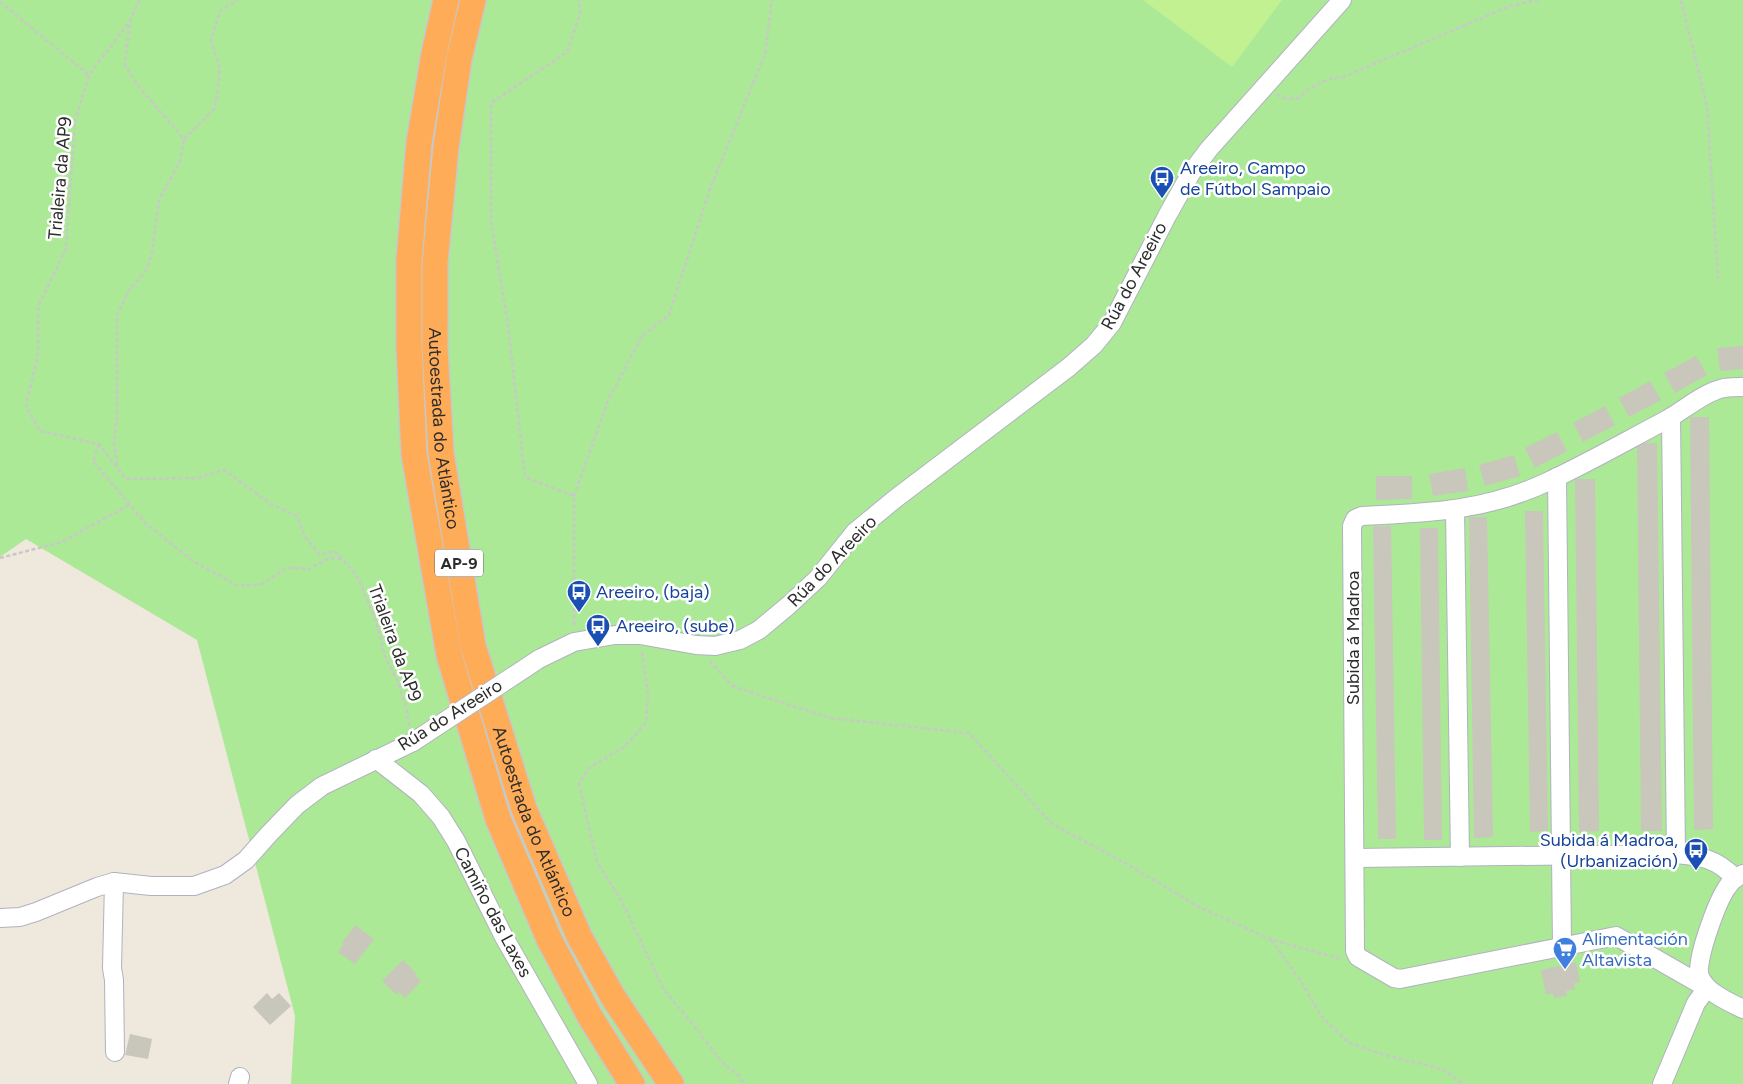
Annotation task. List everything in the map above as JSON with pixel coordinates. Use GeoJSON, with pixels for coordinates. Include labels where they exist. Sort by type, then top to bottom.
{"type":"FeatureCollection","features":[{"type":"Feature","properties":{"kind":"highway","name":"Autoestrada do Atlántico"},"geometry":{"type":"LineString","coordinates":[[446,0],[434,54],[419,143],[409,261],[409,345],[414,454],[449,656],[498,819],[549,939],[589,1015],[632,1084]]}},
{"type":"Feature","properties":{"kind":"highway","name":"Autoestrada do Atlántico"},"geometry":{"type":"LineString","coordinates":[[473,0],[459,59],[446,147],[435,262],[435,350],[440,453],[473,646],[524,809],[579,936],[613,997],[671,1084]]}},
{"type":"Feature","properties":{"kind":"street","name":"Rúa do Areeiro"},"geometry":{"type":"LineString","coordinates":[[0,918],[20,917],[36,912],[114,882],[150,886],[194,886],[225,875],[246,860],[297,805],[322,786],[412,742],[539,659],[574,642],[615,635],[640,636],[696,645],[715,646],[740,640],[759,630],[789,606],[818,578],[855,532],[895,499],[1069,367],[1094,345],[1112,323],[1166,216],[1191,173],[1209,149],[1342,0]]}},
{"type":"Feature","properties":{"kind":"street","name":"Subida á Madroa"},"geometry":{"type":"LineString","coordinates":[[1743,386],[1723,388],[1557,477],[1511,496],[1455,510],[1432,513],[1362,516],[1355,519],[1352,526],[1355,951],[1358,957],[1394,978],[1400,978],[1616,936],[1743,1009]]}},
{"type":"Feature","properties":{"kind":"street"},"geometry":{"type":"LineString","coordinates":[[1671,417],[1676,854]]}},
{"type":"Feature","properties":{"kind":"street"},"geometry":{"type":"LineString","coordinates":[[1557,477],[1562,946]]}},
{"type":"Feature","properties":{"kind":"street"},"geometry":{"type":"LineString","coordinates":[[1455,510],[1460,857]]}},
{"type":"Feature","properties":{"kind":"street","name":"Camiño das Laxes"},"geometry":{"type":"LineString","coordinates":[[376,760],[420,794],[441,817],[456,842],[504,937],[588,1084]]}},
{"type":"Feature","properties":{"kind":"street"},"geometry":{"type":"LineString","coordinates":[[1355,858],[1676,854],[1694,855],[1712,860],[1739,876],[1726,888],[1703,947],[1699,963],[1700,976],[1707,988],[1696,1003],[1662,1084]]}},
{"type":"Feature","properties":{"kind":"street"},"geometry":{"type":"LineString","coordinates":[[114,882],[112,968],[114,980],[115,1052]]}},
{"type":"Feature","properties":{"kind":"path","name":"Trialeira da AP9"},"geometry":{"type":"LineString","coordinates":[[99,444],[40,431],[26,406],[38,354],[38,306],[66,249],[75,121],[89,75],[130,21],[139,0]]}},
{"type":"Feature","properties":{"kind":"path"},"geometry":{"type":"LineString","coordinates":[[118,467],[114,441],[117,416],[117,315],[129,290],[146,271],[152,253],[158,200],[180,161],[184,139],[215,108],[220,68],[211,40],[220,11],[237,0]]}},
{"type":"Feature","properties":{"kind":"path"},"geometry":{"type":"LineString","coordinates":[[574,496],[525,477],[508,325],[491,222],[491,103],[567,52],[580,14],[579,0]]}},
{"type":"Feature","properties":{"kind":"path"},"geometry":{"type":"LineString","coordinates":[[574,642],[574,496],[609,398],[642,336],[669,315],[711,186],[765,54],[772,0]]}},
{"type":"Feature","properties":{"kind":"path"},"geometry":{"type":"LineString","coordinates":[[1263,88],[1285,98],[1297,99],[1312,86],[1328,79],[1343,77],[1510,6],[1538,0]]}},
{"type":"Feature","properties":{"kind":"path"},"geometry":{"type":"LineString","coordinates":[[1681,0],[1707,106],[1718,279]]}},
{"type":"Feature","properties":{"kind":"path"},"geometry":{"type":"LineString","coordinates":[[0,2],[89,75]]}},
{"type":"Feature","properties":{"kind":"path","name":"Trialeira da AP9"},"geometry":{"type":"LineString","coordinates":[[130,21],[125,65],[139,87],[184,139]]}},
{"type":"Feature","properties":{"kind":"path"},"geometry":{"type":"LineString","coordinates":[[99,444],[126,479],[197,478],[224,470],[271,504],[297,516],[305,537],[320,555],[335,551],[342,559]]}},
{"type":"Feature","properties":{"kind":"path"},"geometry":{"type":"LineString","coordinates":[[99,444],[93,461],[146,524],[194,561],[238,586],[262,584],[287,568],[309,569],[329,558],[342,559]]}},
{"type":"Feature","properties":{"kind":"path"},"geometry":{"type":"LineString","coordinates":[[0,558],[62,542],[130,505]]}},
{"type":"Feature","properties":{"kind":"path","name":"Trialeira da AP9"},"geometry":{"type":"LineString","coordinates":[[342,559],[357,576],[376,621],[385,656],[398,682],[407,711],[412,742]]}},
{"type":"Feature","properties":{"kind":"path"},"geometry":{"type":"LineString","coordinates":[[640,636],[648,695],[646,723],[624,747],[589,768],[579,783],[586,817],[597,862],[621,900],[664,990],[721,1061],[740,1077],[744,1084]]}},
{"type":"Feature","properties":{"kind":"path"},"geometry":{"type":"LineString","coordinates":[[696,645],[732,686],[830,718],[968,733],[1052,824],[1126,863],[1199,907],[1270,939],[1344,960]]}},
{"type":"Feature","properties":{"kind":"path"},"geometry":{"type":"LineString","coordinates":[[1270,939],[1301,981],[1321,1016],[1349,1042],[1385,1055],[1442,1069],[1464,1084]]}},
{"type":"Feature","properties":{"kind":"green space"},"geometry":{"type":"Polygon","coordinates":[[[0,0],[1743,0],[1743,1084],[291,1084],[295,1016],[197,640],[26,539],[0,557],[0,0]]]}},
{"type":"Feature","properties":{"kind":"green space"},"geometry":{"type":"Polygon","coordinates":[[[1143,0],[1282,0],[1232,67],[1143,0]]]}},
{"type":"Feature","properties":{"kind":"building"},"geometry":{"type":"Polygon","coordinates":[[[1743,346],[1743,369],[1720,371],[1717,348],[1743,346]]]}},
{"type":"Feature","properties":{"kind":"building"},"geometry":{"type":"Polygon","coordinates":[[[1696,356],[1707,375],[1675,393],[1664,373],[1696,356]]]}},
{"type":"Feature","properties":{"kind":"building"},"geometry":{"type":"Polygon","coordinates":[[[1650,381],[1661,400],[1629,417],[1619,398],[1650,381]]]}},
{"type":"Feature","properties":{"kind":"building"},"geometry":{"type":"Polygon","coordinates":[[[1605,406],[1615,425],[1583,442],[1573,423],[1605,406]]]}},
{"type":"Feature","properties":{"kind":"building"},"geometry":{"type":"Polygon","coordinates":[[[1690,417],[1709,417],[1713,829],[1694,830],[1690,417]]]}},
{"type":"Feature","properties":{"kind":"building"},"geometry":{"type":"Polygon","coordinates":[[[1557,432],[1567,451],[1535,468],[1525,448],[1557,432]]]}},
{"type":"Feature","properties":{"kind":"building"},"geometry":{"type":"Polygon","coordinates":[[[1637,443],[1657,443],[1662,831],[1641,831],[1637,443]]]}},
{"type":"Feature","properties":{"kind":"building"},"geometry":{"type":"Polygon","coordinates":[[[1514,455],[1520,476],[1485,486],[1479,465],[1514,455]]]}},
{"type":"Feature","properties":{"kind":"building"},"geometry":{"type":"Polygon","coordinates":[[[1465,468],[1468,491],[1433,496],[1429,474],[1465,468]]]}},
{"type":"Feature","properties":{"kind":"building"},"geometry":{"type":"Polygon","coordinates":[[[1376,476],[1412,476],[1412,499],[1376,500],[1376,476]]]}},
{"type":"Feature","properties":{"kind":"building"},"geometry":{"type":"Polygon","coordinates":[[[1575,479],[1595,479],[1599,831],[1579,832],[1575,479]]]}},
{"type":"Feature","properties":{"kind":"building"},"geometry":{"type":"Polygon","coordinates":[[[1525,511],[1543,511],[1548,831],[1530,832],[1525,511]]]}},
{"type":"Feature","properties":{"kind":"building"},"geometry":{"type":"Polygon","coordinates":[[[1469,517],[1487,517],[1493,837],[1474,838],[1469,517]]]}},
{"type":"Feature","properties":{"kind":"building"},"geometry":{"type":"Polygon","coordinates":[[[1373,526],[1391,526],[1396,839],[1378,839],[1373,526]]]}},
{"type":"Feature","properties":{"kind":"building"},"geometry":{"type":"Polygon","coordinates":[[[1420,528],[1438,528],[1442,840],[1424,840],[1420,528]]]}},
{"type":"Feature","properties":{"kind":"building"},"geometry":{"type":"Polygon","coordinates":[[[355,925],[374,939],[355,964],[338,952],[355,925]]]}},
{"type":"Feature","properties":{"kind":"building"},"geometry":{"type":"Polygon","coordinates":[[[403,960],[421,981],[405,998],[399,992],[397,995],[382,981],[403,960]]]}},
{"type":"Feature","properties":{"kind":"building"},"geometry":{"type":"Polygon","coordinates":[[[1576,962],[1580,982],[1574,983],[1575,989],[1566,991],[1567,996],[1554,998],[1553,993],[1546,995],[1541,970],[1576,962]]]}},
{"type":"Feature","properties":{"kind":"building"},"geometry":{"type":"Polygon","coordinates":[[[267,993],[272,999],[279,993],[291,1006],[270,1025],[253,1007],[267,993]]]}},
{"type":"Feature","properties":{"kind":"building"},"geometry":{"type":"Polygon","coordinates":[[[130,1034],[152,1039],[148,1059],[125,1055],[130,1034]]]}},
{"type":"Feature","properties":{"kind":"place","name":"Areeiro, Campo de Fútbol Sampaio"},"geometry":{"type":"Point","coordinates":[1162,199]}},
{"type":"Feature","properties":{"kind":"place","name":"Areeiro, (baja)"},"geometry":{"type":"Point","coordinates":[579,613]}},
{"type":"Feature","properties":{"kind":"place","name":"Areeiro, (sube)"},"geometry":{"type":"Point","coordinates":[598,647]}},
{"type":"Feature","properties":{"kind":"place","name":"Subida á Madroa, (Urbanización)"},"geometry":{"type":"Point","coordinates":[1696,871]}},
{"type":"Feature","properties":{"kind":"place","name":"Alimentación Altavista"},"geometry":{"type":"Point","coordinates":[1565,970]}}]}
